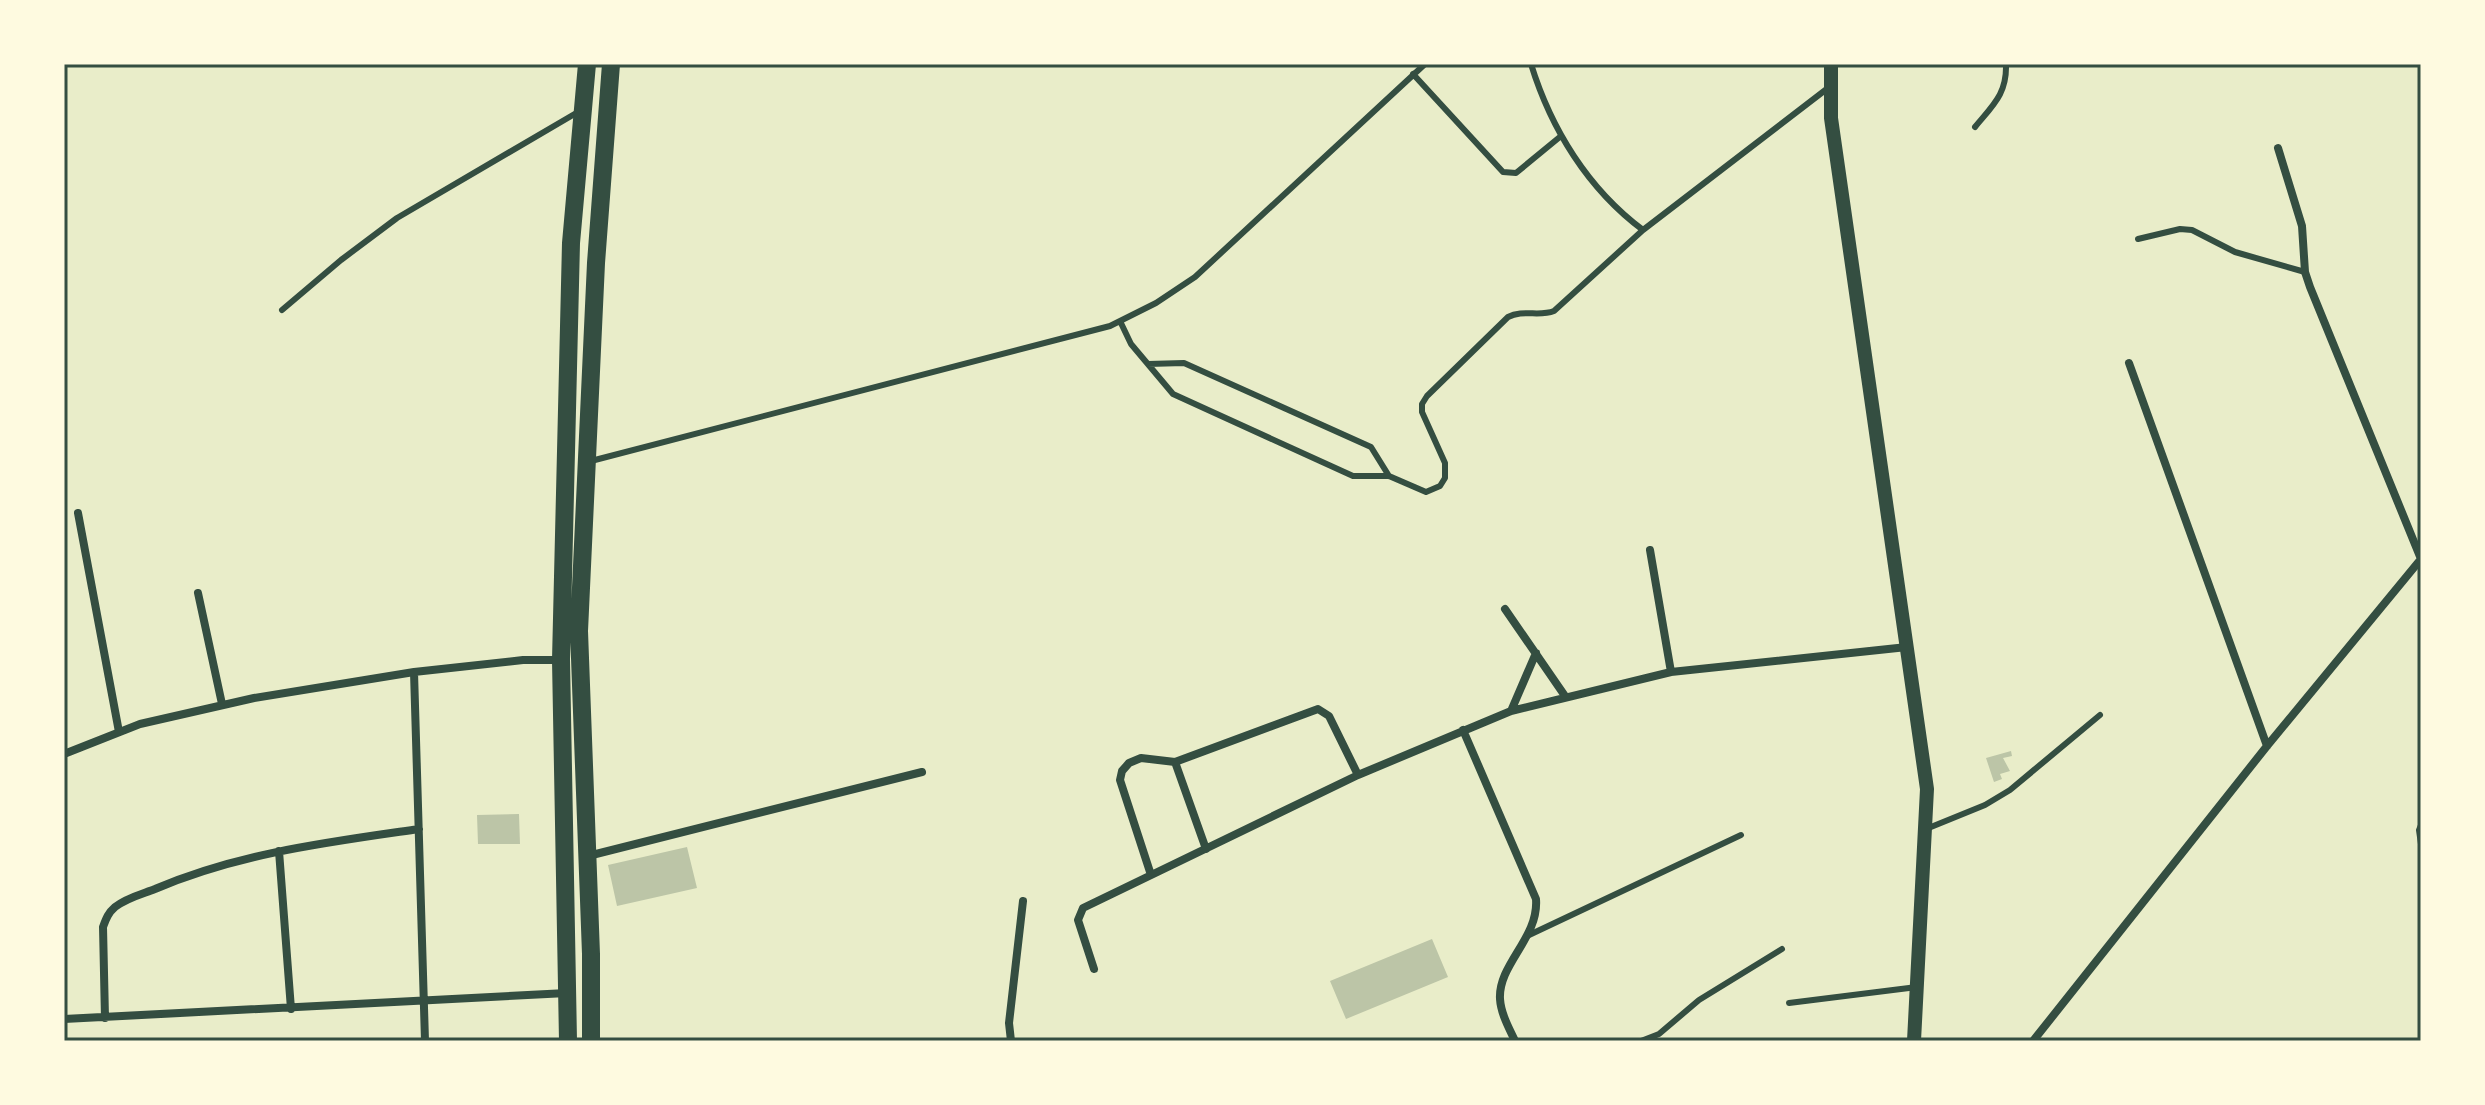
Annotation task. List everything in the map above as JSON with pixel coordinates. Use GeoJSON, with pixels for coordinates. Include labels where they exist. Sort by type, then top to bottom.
{"type":"FeatureCollection","features":[{"type":"Feature","properties":{"kind":"main road"},"geometry":{"type":"LineString","coordinates":[[568,1041],[561,660],[571,243],[587,64]]}},
{"type":"Feature","properties":{"kind":"main road"},"geometry":{"type":"LineString","coordinates":[[591,1041],[579,631],[596,263],[611,64]]}},
{"type":"Feature","properties":{"kind":"street"},"geometry":{"type":"LineString","coordinates":[[1831,64],[1831,118],[1927,789],[1914,1041]]}},
{"type":"Feature","properties":{"kind":"street"},"geometry":{"type":"LineString","coordinates":[[2033,1041],[2267,746],[2421,559],[2305,272],[2302,226],[2278,148]]}},
{"type":"Feature","properties":{"kind":"street"},"geometry":{"type":"LineString","coordinates":[[2129,363],[2267,746]]}},
{"type":"Feature","properties":{"kind":"street"},"geometry":{"type":"LineString","coordinates":[[78,513],[119,732]]}},
{"type":"Feature","properties":{"kind":"street"},"geometry":{"type":"LineString","coordinates":[[1650,550],[1671,672]]}},
{"type":"Feature","properties":{"kind":"street"},"geometry":{"type":"LineString","coordinates":[[198,593],[222,704]]}},
{"type":"Feature","properties":{"kind":"street"},"geometry":{"type":"LineString","coordinates":[[1505,609],[1565,696]]}},
{"type":"Feature","properties":{"kind":"street"},"geometry":{"type":"LineString","coordinates":[[1094,969],[1078,920],[1083,908],[1358,775],[1463,730],[1511,711],[1671,672],[1907,647]]}},
{"type":"Feature","properties":{"kind":"street"},"geometry":{"type":"LineString","coordinates":[[1511,711],[1536,653]]}},
{"type":"Feature","properties":{"kind":"street"},"geometry":{"type":"LineString","coordinates":[[64,754],[119,732],[222,704],[414,672],[523,660],[561,660]]}},
{"type":"Feature","properties":{"kind":"street"},"geometry":{"type":"LineString","coordinates":[[414,672],[425,1041]]}},
{"type":"Feature","properties":{"kind":"street"},"geometry":{"type":"LineString","coordinates":[[1151,875],[1120,780],[1122,771],[1129,763],[1141,758],[1175,762],[1318,709],[1329,716],[1358,775]]}},
{"type":"Feature","properties":{"kind":"street"},"geometry":{"type":"LineString","coordinates":[[1463,730],[1536,899],[1537,911],[1527,936],[1502,983],[1500,997],[1503,1015],[1515,1041]]}},
{"type":"Feature","properties":{"kind":"street"},"geometry":{"type":"LineString","coordinates":[[1175,762],[1206,849]]}},
{"type":"Feature","properties":{"kind":"street"},"geometry":{"type":"LineString","coordinates":[[587,856],[922,772]]}},
{"type":"Feature","properties":{"kind":"street"},"geometry":{"type":"LineString","coordinates":[[105,1018],[103,927],[107,915],[117,905],[191,874],[279,851],[419,829]]}},
{"type":"Feature","properties":{"kind":"street"},"geometry":{"type":"LineString","coordinates":[[279,851],[291,1009]]}},
{"type":"Feature","properties":{"kind":"street"},"geometry":{"type":"LineString","coordinates":[[1011,1041],[1009,1023],[1023,901]]}},
{"type":"Feature","properties":{"kind":"street"},"geometry":{"type":"LineString","coordinates":[[64,1019],[567,993]]}},
{"type":"Feature","properties":{"kind":"lane"},"geometry":{"type":"LineString","coordinates":[[587,462],[1110,326],[1156,303],[1195,277],[1425,64]]}},
{"type":"Feature","properties":{"kind":"lane"},"geometry":{"type":"LineString","coordinates":[[1531,64],[1539,91],[1561,136],[1589,176],[1621,213],[1643,230]]}},
{"type":"Feature","properties":{"kind":"lane"},"geometry":{"type":"LineString","coordinates":[[1975,127],[2003,92],[2006,64]]}},
{"type":"Feature","properties":{"kind":"lane"},"geometry":{"type":"LineString","coordinates":[[1413,74],[1503,172],[1516,173],[1561,136]]}},
{"type":"Feature","properties":{"kind":"lane"},"geometry":{"type":"LineString","coordinates":[[1120,321],[1131,344],[1173,394],[1353,476],[1389,476],[1426,492],[1440,486],[1445,478],[1445,463],[1422,412],[1427,396],[1508,317],[1519,313],[1546,314],[1554,311],[1643,230],[1831,86]]}},
{"type":"Feature","properties":{"kind":"lane"},"geometry":{"type":"LineString","coordinates":[[282,310],[397,218],[583,109]]}},
{"type":"Feature","properties":{"kind":"lane"},"geometry":{"type":"LineString","coordinates":[[2138,239],[2180,229],[2192,230],[2235,252],[2305,272]]}},
{"type":"Feature","properties":{"kind":"lane"},"geometry":{"type":"LineString","coordinates":[[1148,364],[1184,363],[1371,447],[1389,476]]}},
{"type":"Feature","properties":{"kind":"lane"},"geometry":{"type":"LineString","coordinates":[[1926,829],[1985,805],[2010,790],[2100,715]]}},
{"type":"Feature","properties":{"kind":"lane"},"geometry":{"type":"LineString","coordinates":[[2421,825],[2421,844]]}},
{"type":"Feature","properties":{"kind":"lane"},"geometry":{"type":"LineString","coordinates":[[1527,936],[1741,835]]}},
{"type":"Feature","properties":{"kind":"lane"},"geometry":{"type":"LineString","coordinates":[[1641,1041],[1659,1034],[1699,1000],[1782,949]]}},
{"type":"Feature","properties":{"kind":"lane"},"geometry":{"type":"LineString","coordinates":[[1789,1003],[1917,987]]}},
{"type":"Feature","properties":{"kind":"building"},"geometry":{"type":"Polygon","coordinates":[[[2011,751],[2012,756],[2003,758],[2010,771],[2000,774],[2002,779],[1994,782],[1986,758],[2011,751]]]}},
{"type":"Feature","properties":{"kind":"building"},"geometry":{"type":"Polygon","coordinates":[[[519,814],[520,844],[478,844],[477,815],[519,814]]]}},
{"type":"Feature","properties":{"kind":"building"},"geometry":{"type":"Polygon","coordinates":[[[687,847],[697,888],[617,906],[608,865],[687,847]]]}},
{"type":"Feature","properties":{"kind":"building"},"geometry":{"type":"Polygon","coordinates":[[[1432,939],[1448,977],[1346,1019],[1330,981],[1432,939]]]}}]}
